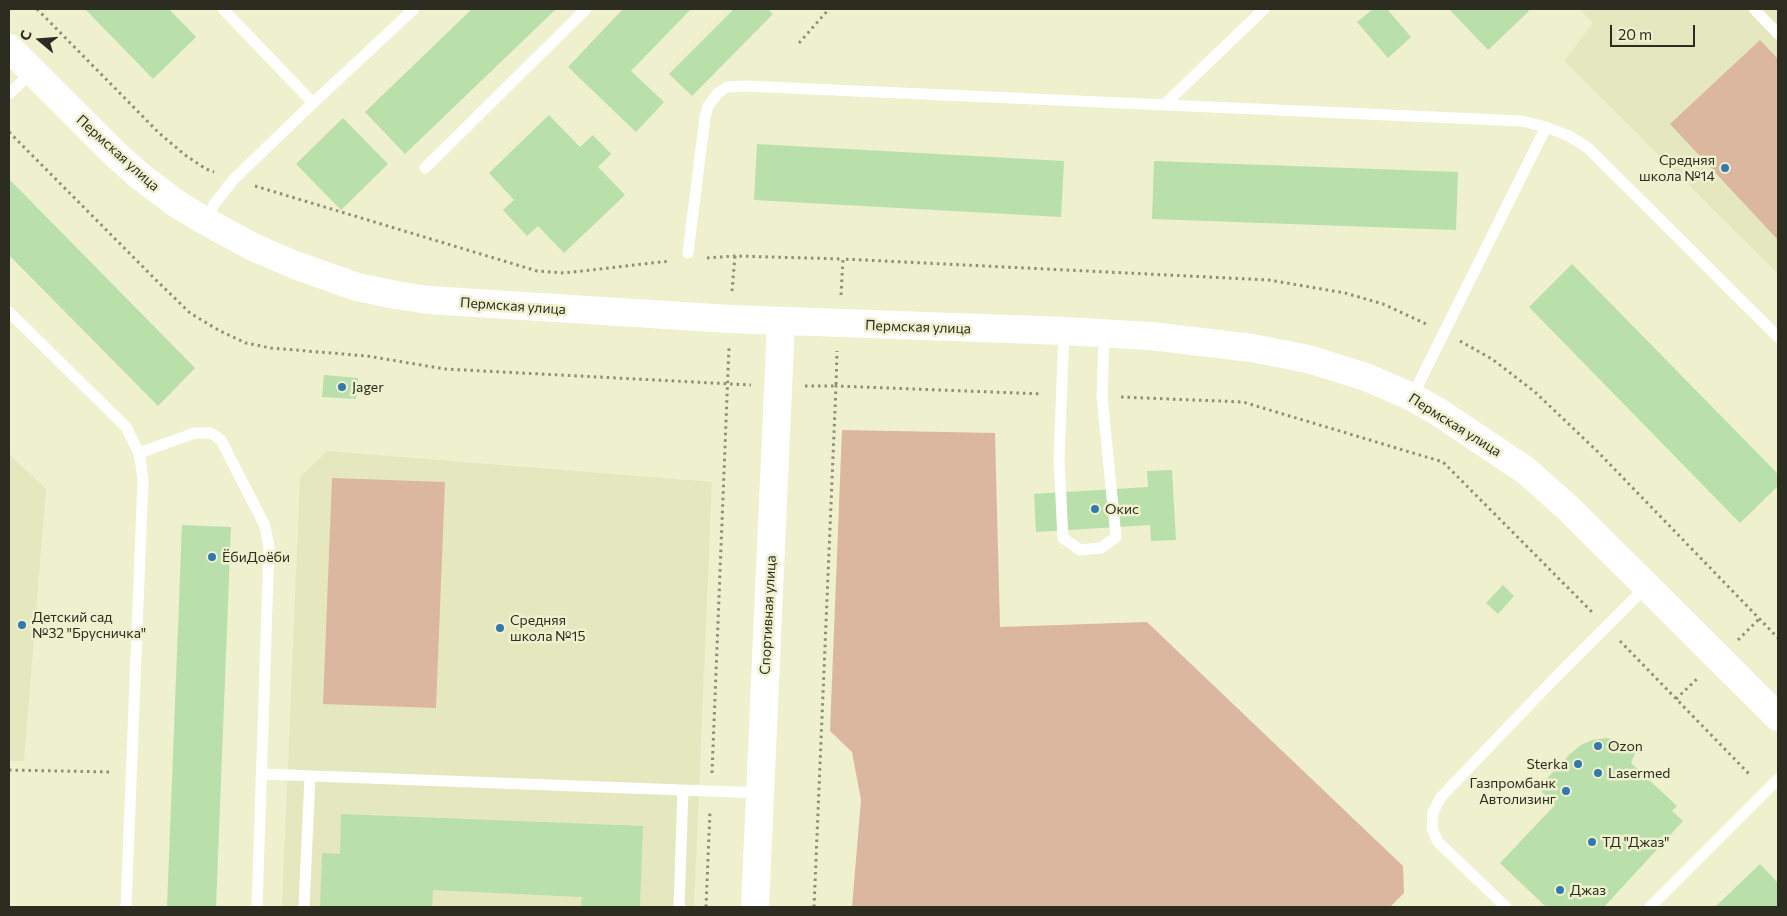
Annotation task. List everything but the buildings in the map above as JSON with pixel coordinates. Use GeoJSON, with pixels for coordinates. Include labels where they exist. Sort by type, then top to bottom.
{"type":"FeatureCollection","features":[{"type":"Feature","properties":{"kind":"street","name":"Пермская улица"},"geometry":{"type":"LineString","coordinates":[[9,48],[114,153],[140,177],[177,204],[253,247],[295,266],[356,287],[396,295],[460,303],[730,320],[1064,331],[1202,341],[1308,359],[1366,377],[1412,397],[1474,435],[1525,470],[1568,508],[1778,717]]}},
{"type":"Feature","properties":{"kind":"street","name":"Спортивная улица"},"geometry":{"type":"LineString","coordinates":[[755,907],[781,322]]}},
{"type":"Feature","properties":{"kind":"lane"},"geometry":{"type":"LineString","coordinates":[[222,9],[313,103]]}},
{"type":"Feature","properties":{"kind":"lane"},"geometry":{"type":"LineString","coordinates":[[205,221],[219,198],[234,179],[414,9]]}},
{"type":"Feature","properties":{"kind":"lane"},"geometry":{"type":"LineString","coordinates":[[425,168],[586,9]]}},
{"type":"Feature","properties":{"kind":"lane"},"geometry":{"type":"LineString","coordinates":[[1164,106],[1264,9]]}},
{"type":"Feature","properties":{"kind":"lane"},"geometry":{"type":"LineString","coordinates":[[1754,9],[1778,34]]}},
{"type":"Feature","properties":{"kind":"lane"},"geometry":{"type":"LineString","coordinates":[[9,94],[32,72]]}},
{"type":"Feature","properties":{"kind":"lane"},"geometry":{"type":"LineString","coordinates":[[688,253],[705,117],[708,106],[713,99],[727,87],[746,86],[1522,121],[1546,127],[1569,136],[1588,148],[1778,337]]}},
{"type":"Feature","properties":{"kind":"lane"},"geometry":{"type":"LineString","coordinates":[[1412,397],[1546,127]]}},
{"type":"Feature","properties":{"kind":"lane"},"geometry":{"type":"LineString","coordinates":[[9,312],[126,427],[139,453],[143,480],[126,907]]}},
{"type":"Feature","properties":{"kind":"lane"},"geometry":{"type":"LineString","coordinates":[[1064,331],[1059,459],[1062,538],[1080,550],[1101,548],[1116,537],[1102,396],[1104,333]]}},
{"type":"Feature","properties":{"kind":"lane"},"geometry":{"type":"LineString","coordinates":[[139,453],[195,433],[211,433],[222,440],[265,526],[270,547],[257,907]]}},
{"type":"Feature","properties":{"kind":"lane"},"geometry":{"type":"LineString","coordinates":[[1506,907],[1438,842],[1432,828],[1433,812],[1441,797],[1647,586]]}},
{"type":"Feature","properties":{"kind":"lane"},"geometry":{"type":"LineString","coordinates":[[262,774],[760,793]]}},
{"type":"Feature","properties":{"kind":"lane"},"geometry":{"type":"LineString","coordinates":[[304,907],[310,776]]}},
{"type":"Feature","properties":{"kind":"lane"},"geometry":{"type":"LineString","coordinates":[[1650,907],[1778,779]]}},
{"type":"Feature","properties":{"kind":"lane"},"geometry":{"type":"LineString","coordinates":[[679,907],[683,790]]}},
{"type":"Feature","properties":{"kind":"path"},"geometry":{"type":"LineString","coordinates":[[37,9],[159,133],[185,155],[206,169],[537,271],[564,273],[673,261]]}},
{"type":"Feature","properties":{"kind":"path"},"geometry":{"type":"LineString","coordinates":[[799,42],[829,9]]}},
{"type":"Feature","properties":{"kind":"path"},"geometry":{"type":"LineString","coordinates":[[9,132],[190,313],[220,331],[246,343],[271,348],[367,356],[445,369],[728,384],[836,386],[1061,395]]}},
{"type":"Feature","properties":{"kind":"path"},"geometry":{"type":"LineString","coordinates":[[706,907],[730,320],[735,256]]}},
{"type":"Feature","properties":{"kind":"path"},"geometry":{"type":"LineString","coordinates":[[700,259],[735,256],[843,259]]}},
{"type":"Feature","properties":{"kind":"path"},"geometry":{"type":"LineString","coordinates":[[814,907],[836,386]]}},
{"type":"Feature","properties":{"kind":"path"},"geometry":{"type":"LineString","coordinates":[[1102,396],[1243,402],[1443,462],[1766,791]]}},
{"type":"Feature","properties":{"kind":"path"},"geometry":{"type":"LineString","coordinates":[[9,770],[131,772]]}},
{"type":"Feature","properties":{"kind":"shaded area","name":"Средняя школа №14"},"geometry":{"type":"Polygon","coordinates":[[[1580,9],[1778,9],[1778,274],[1564,61],[1593,23],[1580,9]]]}},
{"type":"Feature","properties":{"kind":"shaded area"},"geometry":{"type":"Polygon","coordinates":[[[1760,40],[1778,59],[1778,240],[1670,124],[1760,40]]]}},
{"type":"Feature","properties":{"kind":"shaded area"},"geometry":{"type":"Polygon","coordinates":[[[842,430],[995,433],[1000,627],[1147,622],[1403,866],[1404,893],[1390,907],[852,907],[861,800],[852,752],[830,731],[842,430]]]}},
{"type":"Feature","properties":{"kind":"shaded area","name":"Средняя школа №15"},"geometry":{"type":"Polygon","coordinates":[[[327,451],[712,482],[694,907],[282,907],[300,477],[327,451]]]}},
{"type":"Feature","properties":{"kind":"shaded area","name":"Детский сад №32 \"Брусничка\""},"geometry":{"type":"Polygon","coordinates":[[[9,454],[46,489],[24,761],[9,761],[9,454]]]}},
{"type":"Feature","properties":{"kind":"shaded area"},"geometry":{"type":"Polygon","coordinates":[[[332,478],[445,482],[436,708],[323,704],[332,478]]]}},
{"type":"Feature","properties":{"kind":"place","name":"Средняя школа №14"},"geometry":{"type":"Point","coordinates":[1725,168]}},
{"type":"Feature","properties":{"kind":"place","name":"Jager"},"geometry":{"type":"Point","coordinates":[342,387]}},
{"type":"Feature","properties":{"kind":"place","name":"Окис"},"geometry":{"type":"Point","coordinates":[1095,509]}},
{"type":"Feature","properties":{"kind":"place","name":"ЁбиДоёби"},"geometry":{"type":"Point","coordinates":[212,557]}},
{"type":"Feature","properties":{"kind":"place","name":"Детский сад №32 \"Брусничка\""},"geometry":{"type":"Point","coordinates":[22,625]}},
{"type":"Feature","properties":{"kind":"place","name":"Средняя школа №15"},"geometry":{"type":"Point","coordinates":[500,628]}},
{"type":"Feature","properties":{"kind":"place","name":"Ozon"},"geometry":{"type":"Point","coordinates":[1598,746]}},
{"type":"Feature","properties":{"kind":"place","name":"Sterka"},"geometry":{"type":"Point","coordinates":[1578,764]}},
{"type":"Feature","properties":{"kind":"place","name":"Lasermed"},"geometry":{"type":"Point","coordinates":[1598,773]}},
{"type":"Feature","properties":{"kind":"place","name":"Газпромбанк Автолизинг"},"geometry":{"type":"Point","coordinates":[1566,791]}},
{"type":"Feature","properties":{"kind":"place","name":"ТД \"Джаз\""},"geometry":{"type":"Point","coordinates":[1592,842]}},
{"type":"Feature","properties":{"kind":"place","name":"Джаз"},"geometry":{"type":"Point","coordinates":[1560,890]}}]}
